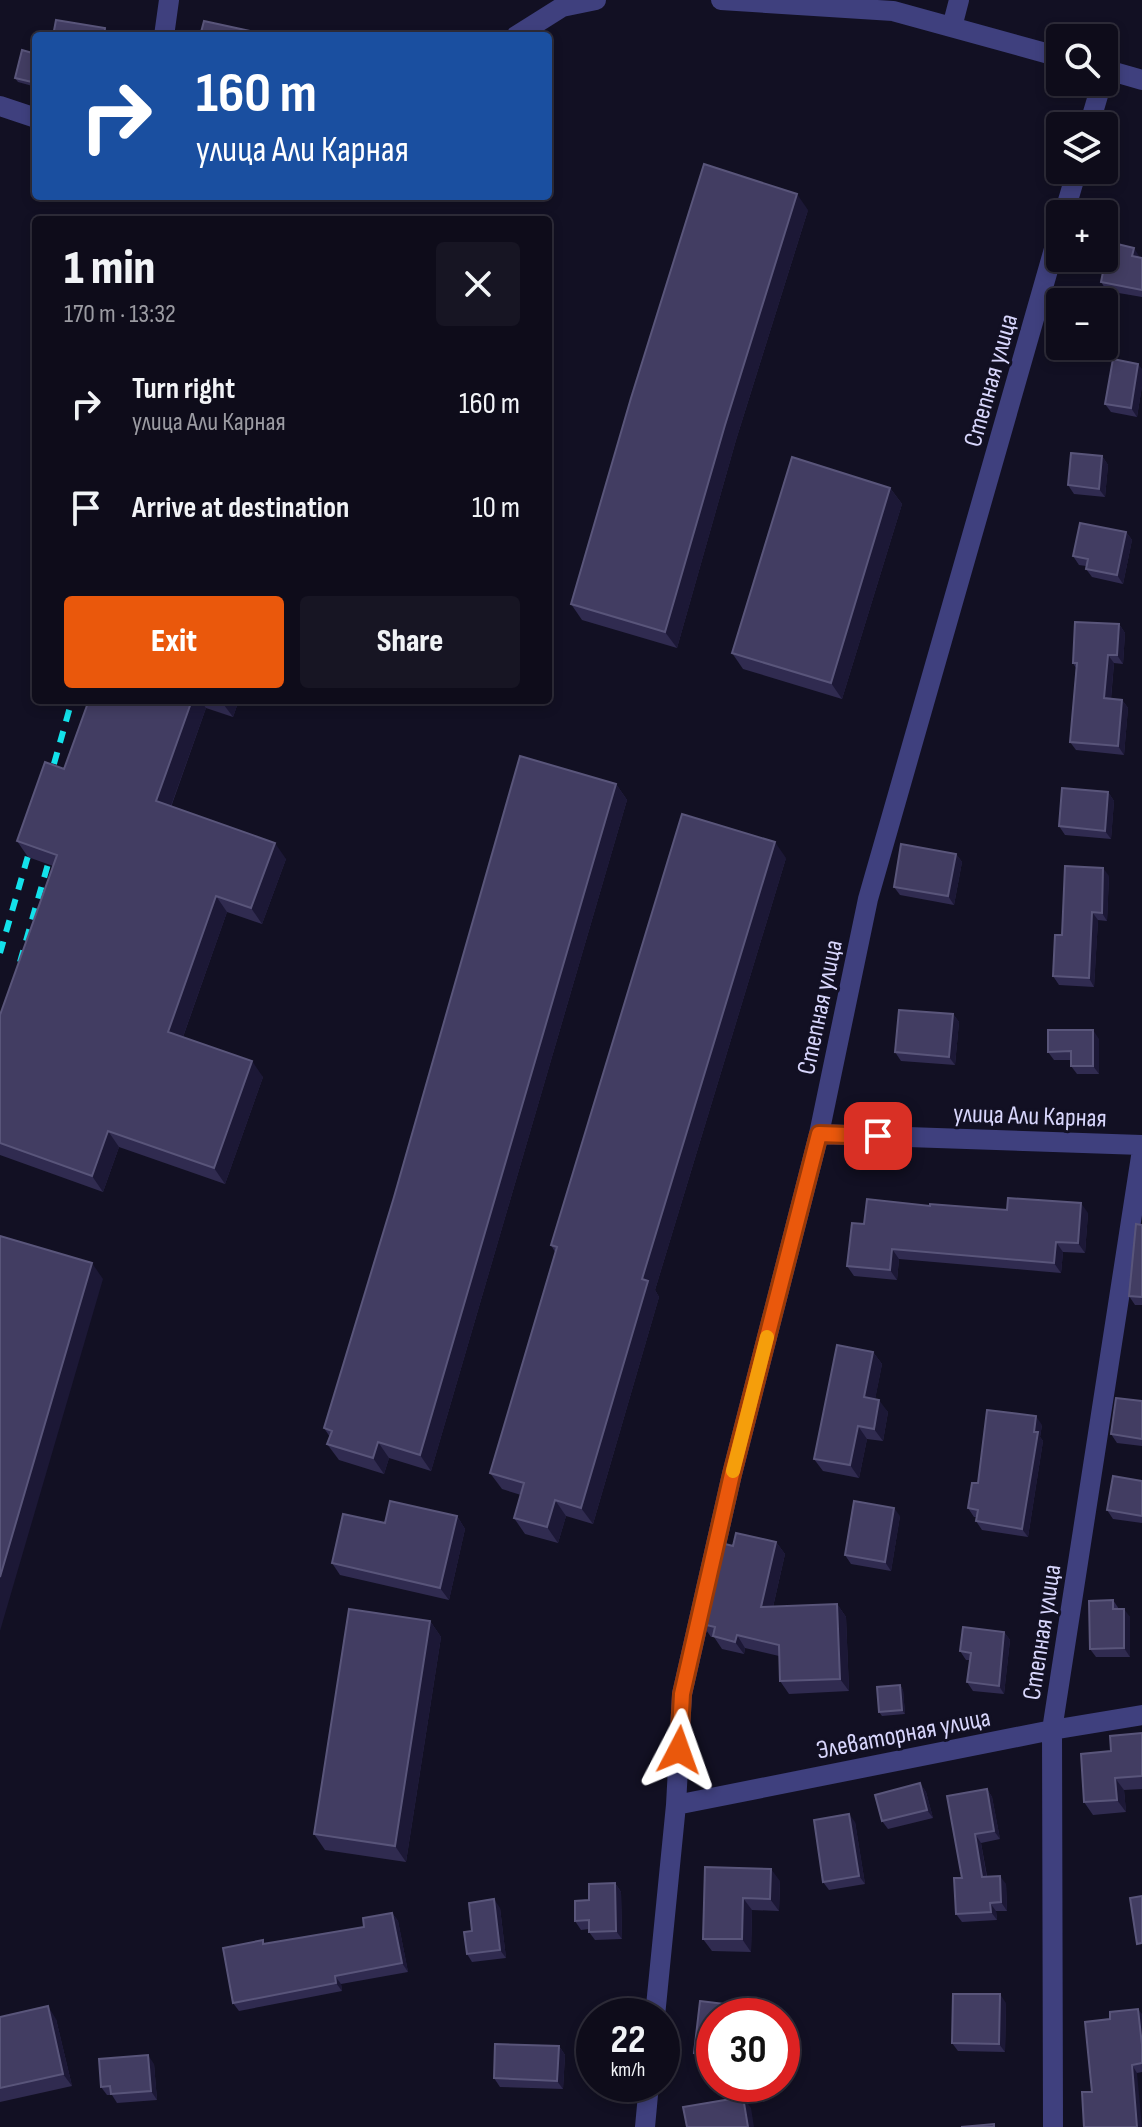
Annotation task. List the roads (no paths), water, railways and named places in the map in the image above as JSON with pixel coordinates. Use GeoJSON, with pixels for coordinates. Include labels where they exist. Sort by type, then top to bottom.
{"type":"FeatureCollection","features":[{"type":"Feature","properties":{"kind":"street"},"geometry":{"type":"LineString","coordinates":[[165,32],[169,0]]}},
{"type":"Feature","properties":{"kind":"street"},"geometry":{"type":"LineString","coordinates":[[522,32],[563,4],[596,0]]}},
{"type":"Feature","properties":{"kind":"street"},"geometry":{"type":"LineString","coordinates":[[721,0],[893,11],[1046,53]]}},
{"type":"Feature","properties":{"kind":"street"},"geometry":{"type":"LineString","coordinates":[[952,27],[959,0]]}},
{"type":"Feature","properties":{"kind":"street"},"geometry":{"type":"LineString","coordinates":[[1118,76],[1142,80]]}},
{"type":"Feature","properties":{"kind":"street"},"geometry":{"type":"LineString","coordinates":[[0,106],[32,117]]}},
{"type":"Feature","properties":{"kind":"street","name":"Степная улица"},"geometry":{"type":"LineString","coordinates":[[657,1998],[676,1805],[682,1694],[732,1474],[819,1134],[868,899],[1047,272]]}},
{"type":"Feature","properties":{"kind":"street","name":"улица Али Карная"},"geometry":{"type":"LineString","coordinates":[[819,1134],[1142,1148]]}},
{"type":"Feature","properties":{"kind":"street","name":"Степная улица"},"geometry":{"type":"LineString","coordinates":[[1053,2127],[1052,1730],[1142,1148]]}},
{"type":"Feature","properties":{"kind":"street","name":"Элеваторная улица"},"geometry":{"type":"LineString","coordinates":[[676,1805],[1142,1715]]}},
{"type":"Feature","properties":{"kind":"street"},"geometry":{"type":"LineString","coordinates":[[645,2127],[647,2102]]}},
{"type":"Feature","properties":{"kind":"railway"},"geometry":{"type":"LineString","coordinates":[[48,785],[71,704]]}},
{"type":"Feature","properties":{"kind":"railway"},"geometry":{"type":"LineString","coordinates":[[0,953],[34,835]]}},
{"type":"Feature","properties":{"kind":"railway"},"geometry":{"type":"LineString","coordinates":[[20,962],[54,843]]}}]}
